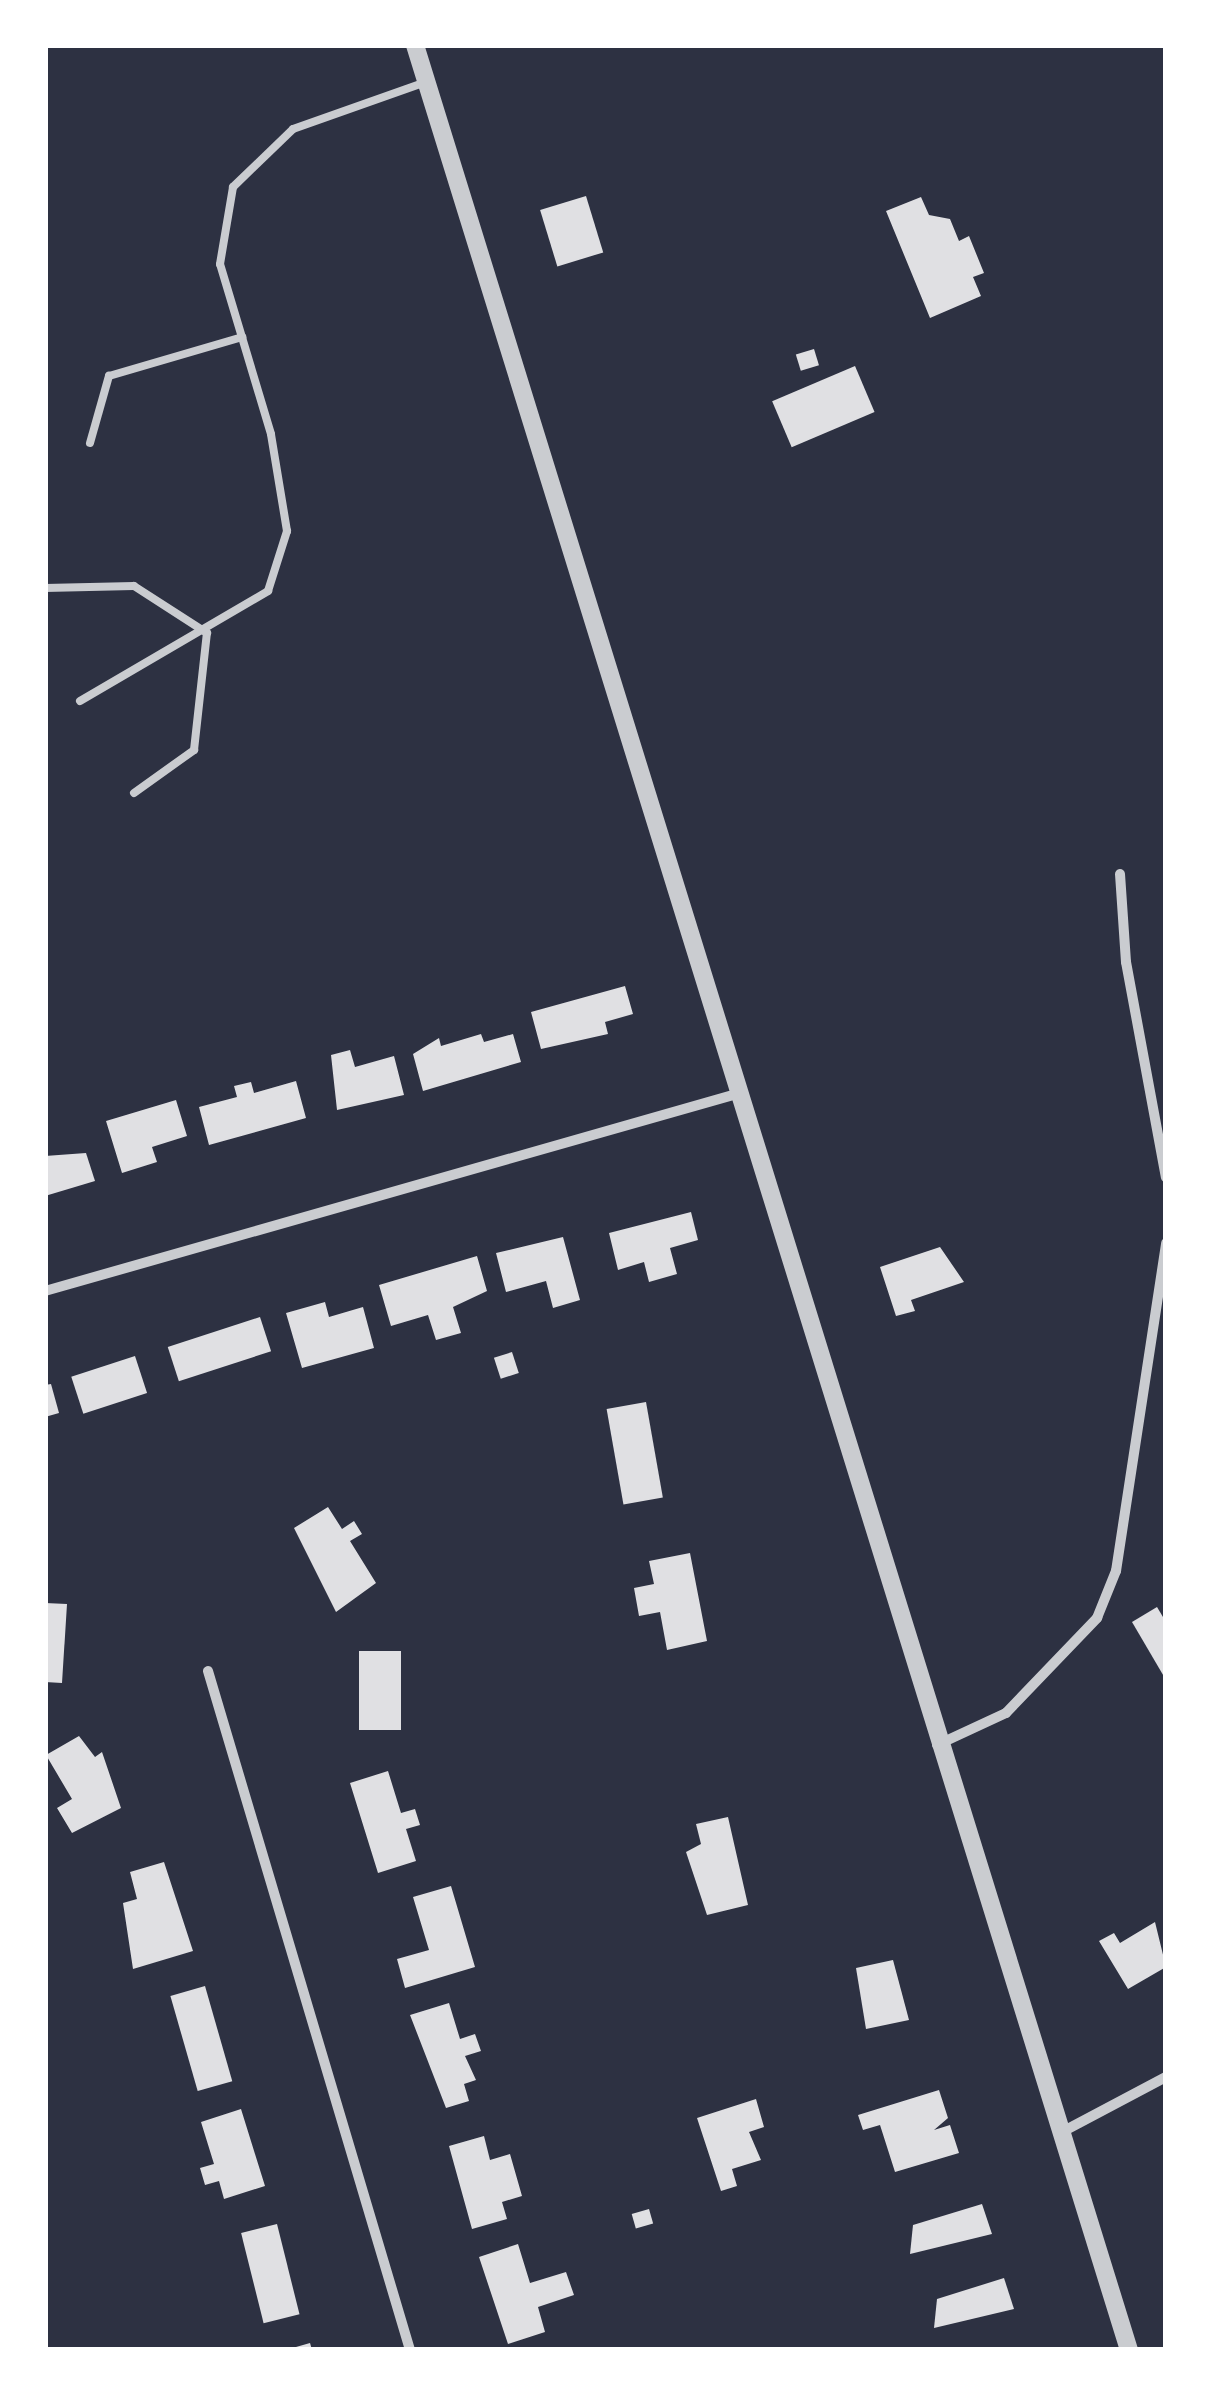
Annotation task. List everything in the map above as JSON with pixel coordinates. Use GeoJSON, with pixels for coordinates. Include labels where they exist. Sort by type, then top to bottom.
{"type":"FeatureCollection","features":[{"type":"Feature","properties":{"kind":"street"},"geometry":{"type":"LineString","coordinates":[[415,45],[733,1095],[1129,2350]]}},
{"type":"Feature","properties":{"kind":"street"},"geometry":{"type":"LineString","coordinates":[[1120,874],[1126,962],[1166,1177]]}},
{"type":"Feature","properties":{"kind":"street"},"geometry":{"type":"LineString","coordinates":[[45,1291],[733,1095]]}},
{"type":"Feature","properties":{"kind":"street"},"geometry":{"type":"LineString","coordinates":[[936,1746],[1006,1713],[1097,1618],[1116,1571],[1166,1243]]}},
{"type":"Feature","properties":{"kind":"street"},"geometry":{"type":"LineString","coordinates":[[208,1670],[410,2350]]}},
{"type":"Feature","properties":{"kind":"street"},"geometry":{"type":"LineString","coordinates":[[1062,2132],[1166,2077]]}},
{"type":"Feature","properties":{"kind":"lane"},"geometry":{"type":"LineString","coordinates":[[80,701],[207,633],[268,591],[287,532],[242,337],[220,264],[233,187],[293,129],[426,82]]}},
{"type":"Feature","properties":{"kind":"lane"},"geometry":{"type":"LineString","coordinates":[[90,443],[109,376],[242,337]]}},
{"type":"Feature","properties":{"kind":"lane"},"geometry":{"type":"LineString","coordinates":[[45,588],[134,586],[207,633]]}},
{"type":"Feature","properties":{"kind":"lane"},"geometry":{"type":"LineString","coordinates":[[134,793],[194,750],[207,633]]}},
{"type":"Feature","properties":{"kind":"building"},"geometry":{"type":"Polygon","coordinates":[[[586,196],[603,252],[557,266],[540,210],[586,196]]]}},
{"type":"Feature","properties":{"kind":"building"},"geometry":{"type":"Polygon","coordinates":[[[921,197],[929,215],[950,219],[959,241],[969,236],[984,273],[973,277],[981,296],[930,318],[886,211],[921,197]]]}},
{"type":"Feature","properties":{"kind":"building"},"geometry":{"type":"Polygon","coordinates":[[[814,349],[819,365],[801,371],[796,355],[814,349]]]}},
{"type":"Feature","properties":{"kind":"building"},"geometry":{"type":"Polygon","coordinates":[[[855,366],[875,412],[792,447],[772,401],[855,366]]]}},
{"type":"Feature","properties":{"kind":"building"},"geometry":{"type":"Polygon","coordinates":[[[625,986],[633,1014],[605,1022],[608,1034],[541,1049],[531,1012],[625,986]]]}},
{"type":"Feature","properties":{"kind":"building"},"geometry":{"type":"Polygon","coordinates":[[[481,1034],[484,1042],[513,1034],[521,1062],[423,1091],[413,1054],[439,1038],[441,1046],[481,1034]]]}},
{"type":"Feature","properties":{"kind":"building"},"geometry":{"type":"Polygon","coordinates":[[[350,1050],[355,1067],[394,1056],[404,1095],[337,1110],[331,1055],[350,1050]]]}},
{"type":"Feature","properties":{"kind":"building"},"geometry":{"type":"Polygon","coordinates":[[[296,1081],[306,1118],[209,1145],[199,1107],[237,1097],[234,1086],[251,1082],[254,1093],[296,1081]]]}},
{"type":"Feature","properties":{"kind":"building"},"geometry":{"type":"Polygon","coordinates":[[[176,1100],[187,1136],[152,1147],[157,1162],[122,1173],[106,1121],[176,1100]]]}},
{"type":"Feature","properties":{"kind":"building"},"geometry":{"type":"Polygon","coordinates":[[[86,1153],[95,1181],[45,1196],[45,1156],[86,1153]]]}},
{"type":"Feature","properties":{"kind":"building"},"geometry":{"type":"Polygon","coordinates":[[[691,1212],[698,1240],[670,1248],[677,1274],[649,1282],[644,1262],[618,1270],[609,1233],[691,1212]]]}},
{"type":"Feature","properties":{"kind":"building"},"geometry":{"type":"Polygon","coordinates":[[[563,1237],[580,1300],[553,1308],[546,1281],[506,1292],[496,1253],[563,1237]]]}},
{"type":"Feature","properties":{"kind":"building"},"geometry":{"type":"Polygon","coordinates":[[[940,1247],[964,1282],[911,1300],[915,1311],[896,1316],[880,1267],[940,1247]]]}},
{"type":"Feature","properties":{"kind":"building"},"geometry":{"type":"Polygon","coordinates":[[[477,1256],[487,1291],[453,1307],[461,1333],[436,1340],[428,1315],[391,1326],[379,1285],[477,1256]]]}},
{"type":"Feature","properties":{"kind":"building"},"geometry":{"type":"Polygon","coordinates":[[[325,1302],[329,1317],[363,1307],[374,1348],[302,1368],[286,1313],[325,1302]]]}},
{"type":"Feature","properties":{"kind":"building"},"geometry":{"type":"Polygon","coordinates":[[[260,1317],[271,1351],[179,1381],[168,1347],[260,1317]]]}},
{"type":"Feature","properties":{"kind":"building"},"geometry":{"type":"Polygon","coordinates":[[[512,1352],[519,1373],[501,1379],[494,1358],[512,1352]]]}},
{"type":"Feature","properties":{"kind":"building"},"geometry":{"type":"Polygon","coordinates":[[[135,1356],[147,1393],[83,1414],[71,1377],[135,1356]]]}},
{"type":"Feature","properties":{"kind":"building"},"geometry":{"type":"Polygon","coordinates":[[[51,1384],[59,1413],[45,1417],[45,1385],[51,1384]]]}},
{"type":"Feature","properties":{"kind":"building"},"geometry":{"type":"Polygon","coordinates":[[[646,1402],[663,1498],[623,1504],[607,1409],[646,1402]]]}},
{"type":"Feature","properties":{"kind":"building"},"geometry":{"type":"Polygon","coordinates":[[[328,1507],[342,1529],[354,1521],[362,1534],[350,1541],[376,1583],[336,1612],[294,1528],[328,1507]]]}},
{"type":"Feature","properties":{"kind":"building"},"geometry":{"type":"Polygon","coordinates":[[[690,1553],[707,1641],[667,1650],[660,1612],[639,1616],[634,1588],[654,1584],[649,1561],[690,1553]]]}},
{"type":"Feature","properties":{"kind":"building"},"geometry":{"type":"Polygon","coordinates":[[[45,1603],[67,1604],[62,1683],[45,1682],[45,1603]]]}},
{"type":"Feature","properties":{"kind":"building"},"geometry":{"type":"Polygon","coordinates":[[[1157,1607],[1166,1622],[1166,1680],[1132,1622],[1157,1607]]]}},
{"type":"Feature","properties":{"kind":"building"},"geometry":{"type":"Polygon","coordinates":[[[359,1651],[401,1651],[401,1730],[359,1730],[359,1651]]]}},
{"type":"Feature","properties":{"kind":"building"},"geometry":{"type":"Polygon","coordinates":[[[79,1736],[95,1757],[102,1752],[121,1808],[72,1833],[57,1808],[72,1799],[46,1755],[79,1736]]]}},
{"type":"Feature","properties":{"kind":"building"},"geometry":{"type":"Polygon","coordinates":[[[388,1771],[401,1813],[415,1809],[420,1825],[406,1829],[416,1861],[378,1873],[350,1783],[388,1771]]]}},
{"type":"Feature","properties":{"kind":"building"},"geometry":{"type":"Polygon","coordinates":[[[728,1817],[748,1905],[707,1915],[686,1852],[701,1844],[696,1824],[728,1817]]]}},
{"type":"Feature","properties":{"kind":"building"},"geometry":{"type":"Polygon","coordinates":[[[164,1862],[193,1951],[133,1969],[123,1903],[137,1899],[130,1872],[164,1862]]]}},
{"type":"Feature","properties":{"kind":"building"},"geometry":{"type":"Polygon","coordinates":[[[451,1886],[475,1967],[405,1988],[397,1959],[429,1950],[413,1897],[451,1886]]]}},
{"type":"Feature","properties":{"kind":"building"},"geometry":{"type":"Polygon","coordinates":[[[1155,1922],[1166,1967],[1128,1989],[1099,1941],[1114,1933],[1120,1943],[1155,1922]]]}},
{"type":"Feature","properties":{"kind":"building"},"geometry":{"type":"Polygon","coordinates":[[[893,1960],[909,2020],[866,2029],[856,1968],[893,1960]]]}},
{"type":"Feature","properties":{"kind":"building"},"geometry":{"type":"Polygon","coordinates":[[[205,1986],[232,2081],[198,2091],[170,1996],[205,1986]]]}},
{"type":"Feature","properties":{"kind":"building"},"geometry":{"type":"Polygon","coordinates":[[[449,2003],[460,2039],[475,2034],[481,2051],[465,2056],[476,2080],[464,2084],[469,2101],[446,2108],[410,2015],[449,2003]]]}},
{"type":"Feature","properties":{"kind":"building"},"geometry":{"type":"Polygon","coordinates":[[[939,2090],[948,2118],[934,2130],[950,2125],[959,2153],[895,2172],[880,2125],[863,2130],[858,2115],[939,2090]]]}},
{"type":"Feature","properties":{"kind":"building"},"geometry":{"type":"Polygon","coordinates":[[[756,2099],[764,2127],[749,2132],[761,2160],[732,2169],[737,2186],[721,2191],[697,2118],[756,2099]]]}},
{"type":"Feature","properties":{"kind":"building"},"geometry":{"type":"Polygon","coordinates":[[[241,2109],[265,2186],[224,2199],[219,2181],[205,2185],[200,2168],[214,2164],[201,2122],[241,2109]]]}},
{"type":"Feature","properties":{"kind":"building"},"geometry":{"type":"Polygon","coordinates":[[[484,2136],[490,2160],[510,2154],[522,2196],[502,2202],[507,2219],[472,2229],[449,2146],[484,2136]]]}},
{"type":"Feature","properties":{"kind":"building"},"geometry":{"type":"Polygon","coordinates":[[[982,2204],[992,2234],[910,2254],[913,2225],[982,2204]]]}},
{"type":"Feature","properties":{"kind":"building"},"geometry":{"type":"Polygon","coordinates":[[[649,2209],[653,2223],[636,2228],[632,2214],[649,2209]]]}},
{"type":"Feature","properties":{"kind":"building"},"geometry":{"type":"Polygon","coordinates":[[[277,2224],[299,2314],[264,2323],[241,2233],[277,2224]]]}},
{"type":"Feature","properties":{"kind":"building"},"geometry":{"type":"Polygon","coordinates":[[[518,2244],[530,2283],[566,2272],[574,2295],[538,2307],[545,2332],[508,2344],[479,2257],[518,2244]]]}},
{"type":"Feature","properties":{"kind":"building"},"geometry":{"type":"Polygon","coordinates":[[[1004,2278],[1014,2309],[934,2328],[937,2299],[1004,2278]]]}},
{"type":"Feature","properties":{"kind":"building"},"geometry":{"type":"Polygon","coordinates":[[[310,2343],[312,2350],[289,2350],[289,2349],[310,2343]]]}}]}
